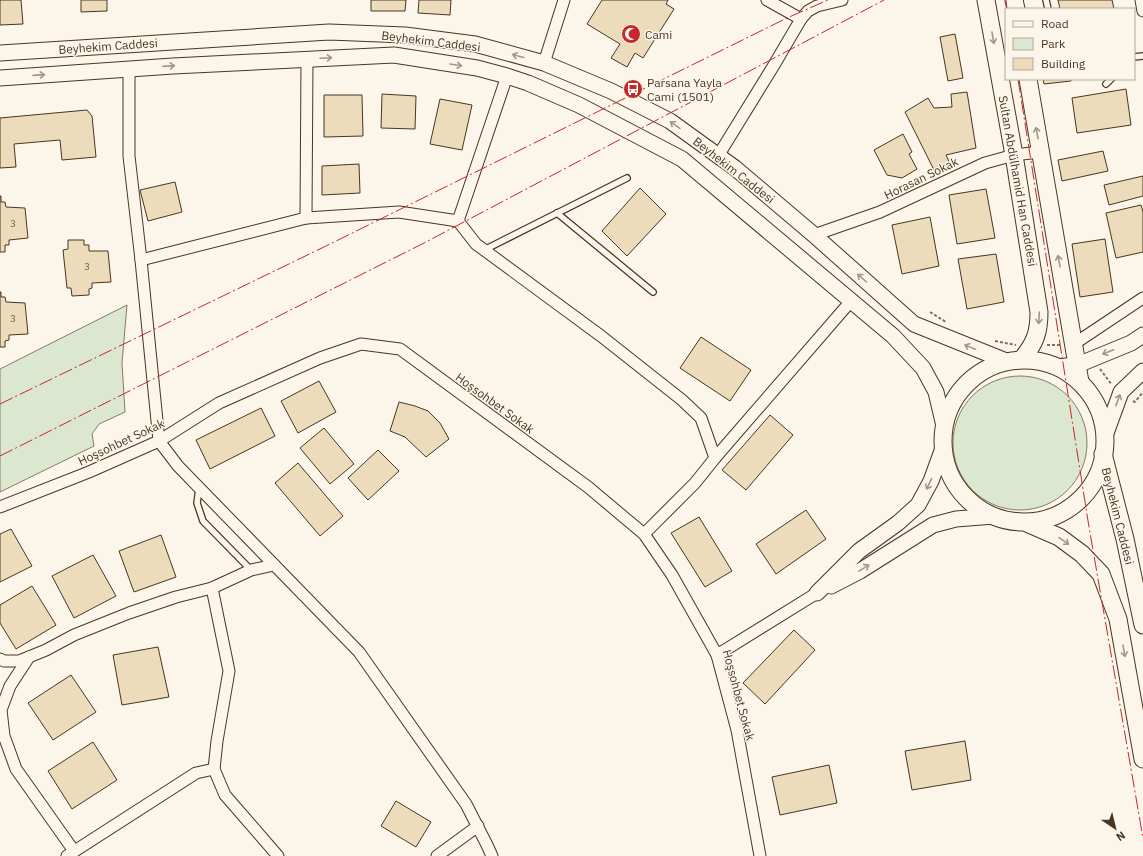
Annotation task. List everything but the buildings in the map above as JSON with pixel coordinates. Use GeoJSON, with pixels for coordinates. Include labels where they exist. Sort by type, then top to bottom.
{"type":"FeatureCollection","features":[{"type":"Feature","properties":{"kind":"main road","name":"Sultan Abdülhamid Han Caddesi"},"geometry":{"type":"LineString","coordinates":[[986,0],[1014,155],[1039,312],[1038,331],[1030,348],[1017,356]]}},
{"type":"Feature","properties":{"kind":"main road","name":"Beyhekim Caddesi"},"geometry":{"type":"LineString","coordinates":[[0,53],[329,32],[405,35],[475,44],[544,63],[611,91],[670,121],[735,168],[814,235],[914,324],[1017,356]]}},
{"type":"Feature","properties":{"kind":"main road","name":"Beyhekim Caddesi"},"geometry":{"type":"LineString","coordinates":[[0,78],[129,69],[394,55],[477,68],[528,83],[579,105],[682,159],[893,336],[923,368],[936,392],[944,426]]}},
{"type":"Feature","properties":{"kind":"main road"},"geometry":{"type":"LineString","coordinates":[[1028,80],[1080,382]]}},
{"type":"Feature","properties":{"kind":"main road"},"geometry":{"type":"LineString","coordinates":[[1037,295],[1048,302],[1056,302],[1065,291]]}},
{"type":"Feature","properties":{"kind":"main road"},"geometry":{"type":"LineString","coordinates":[[1060,367],[1077,364],[1096,357],[1131,343],[1143,335]]}},
{"type":"Feature","properties":{"kind":"main road"},"geometry":{"type":"LineString","coordinates":[[1029,524],[1063,511],[1082,496],[1096,477],[1104,454],[1105,436],[1103,421],[1098,407],[1080,382],[1060,367],[1017,356],[984,370],[965,384],[951,404],[944,426],[943,448],[947,468],[957,487],[973,504],[994,516],[1029,524],[1059,537],[1082,554],[1101,574],[1118,619],[1143,759]]}},
{"type":"Feature","properties":{"kind":"main road"},"geometry":{"type":"LineString","coordinates":[[1105,436],[1121,392],[1143,371]]}},
{"type":"Feature","properties":{"kind":"main road"},"geometry":{"type":"LineString","coordinates":[[818,592],[859,551],[898,523],[918,505],[932,481],[943,448]]}},
{"type":"Feature","properties":{"kind":"main road","name":"Beyhekim Caddesi"},"geometry":{"type":"LineString","coordinates":[[1104,454],[1140,592],[1143,624]]}},
{"type":"Feature","properties":{"kind":"main road"},"geometry":{"type":"LineString","coordinates":[[818,592],[860,571],[933,525],[956,519],[994,516]]}},
{"type":"Feature","properties":{"kind":"street"},"geometry":{"type":"LineString","coordinates":[[544,63],[564,0]]}},
{"type":"Feature","properties":{"kind":"street"},"geometry":{"type":"LineString","coordinates":[[767,0],[801,19]]}},
{"type":"Feature","properties":{"kind":"street"},"geometry":{"type":"LineString","coordinates":[[718,156],[801,19],[808,11],[817,6],[842,0]]}},
{"type":"Feature","properties":{"kind":"street"},"geometry":{"type":"LineString","coordinates":[[1141,0],[1143,11]]}},
{"type":"Feature","properties":{"kind":"street"},"geometry":{"type":"LineString","coordinates":[[306,59],[306,218]]}},
{"type":"Feature","properties":{"kind":"street"},"geometry":{"type":"LineString","coordinates":[[129,69],[129,156],[159,441],[178,466],[359,652],[466,804],[492,856]]}},
{"type":"Feature","properties":{"kind":"street"},"geometry":{"type":"LineString","coordinates":[[458,221],[506,76]]}},
{"type":"Feature","properties":{"kind":"street","name":"Horasan Sokak"},"geometry":{"type":"LineString","coordinates":[[814,235],[880,212],[985,163],[1014,155],[1040,152]]}},
{"type":"Feature","properties":{"kind":"street"},"geometry":{"type":"LineString","coordinates":[[140,260],[306,218],[399,212],[458,221],[476,244],[601,336],[682,400],[701,418],[715,458]]}},
{"type":"Feature","properties":{"kind":"street"},"geometry":{"type":"LineString","coordinates":[[1074,344],[1143,298]]}},
{"type":"Feature","properties":{"kind":"street"},"geometry":{"type":"LineString","coordinates":[[644,534],[695,483],[851,301]]}},
{"type":"Feature","properties":{"kind":"street","name":"Hoşsohbet Sokak"},"geometry":{"type":"LineString","coordinates":[[0,507],[89,472],[159,441],[219,403],[320,358],[361,344],[400,349],[588,487],[644,534],[672,575],[717,655],[737,730],[760,856]]}},
{"type":"Feature","properties":{"kind":"street"},"geometry":{"type":"LineString","coordinates":[[0,659],[4,661],[19,661],[129,613],[176,597],[212,588],[251,570],[274,565]]}},
{"type":"Feature","properties":{"kind":"street"},"geometry":{"type":"LineString","coordinates":[[212,588],[229,671],[216,741],[214,769],[225,795],[278,856]]}},
{"type":"Feature","properties":{"kind":"street"},"geometry":{"type":"LineString","coordinates":[[717,655],[818,592]]}},
{"type":"Feature","properties":{"kind":"street"},"geometry":{"type":"LineString","coordinates":[[29,657],[10,686],[1,710],[4,736],[16,769],[71,854],[196,773],[214,769]]}},
{"type":"Feature","properties":{"kind":"street"},"geometry":{"type":"LineString","coordinates":[[437,856],[478,826]]}},
{"type":"Feature","properties":{"kind":"lane"},"geometry":{"type":"LineString","coordinates":[[1106,84],[1110,80]]}},
{"type":"Feature","properties":{"kind":"lane"},"geometry":{"type":"LineString","coordinates":[[484,250],[627,178]]}},
{"type":"Feature","properties":{"kind":"lane"},"geometry":{"type":"LineString","coordinates":[[557,213],[653,292]]}},
{"type":"Feature","properties":{"kind":"lane"},"geometry":{"type":"LineString","coordinates":[[199,487],[198,503],[203,521],[251,570]]}},
{"type":"Feature","properties":{"kind":"path"},"geometry":{"type":"LineString","coordinates":[[930,312],[950,324]]}},
{"type":"Feature","properties":{"kind":"path"},"geometry":{"type":"LineString","coordinates":[[992,340],[1017,356]]}},
{"type":"Feature","properties":{"kind":"path"},"geometry":{"type":"LineString","coordinates":[[1096,357],[1099,368],[1112,385],[1121,392],[1135,402],[1143,392]]}},
{"type":"Feature","properties":{"kind":"green space"},"geometry":{"type":"Polygon","coordinates":[[[127,305],[122,363],[125,412],[99,424],[92,434],[94,446],[0,492],[0,369],[127,305]]]}},
{"type":"Feature","properties":{"kind":"green space"},"geometry":{"type":"Polygon","coordinates":[[[1027,376],[1052,384],[1072,401],[1082,417],[1086,430],[1086,456],[1082,469],[1076,480],[1062,495],[1046,505],[1033,509],[1013,510],[988,502],[968,485],[958,469],[954,456],[953,436],[961,411],[978,391],[994,381],[1007,377],[1027,376]]]}},
{"type":"Feature","properties":{"kind":"power"},"geometry":{"type":"LineString","coordinates":[[0,404],[326,246],[787,18],[828,0]]}},
{"type":"Feature","properties":{"kind":"power"},"geometry":{"type":"LineString","coordinates":[[0,456],[426,242],[884,0]]}},
{"type":"Feature","properties":{"kind":"power"},"geometry":{"type":"LineString","coordinates":[[1006,0],[1007,8]]}},
{"type":"Feature","properties":{"kind":"power"},"geometry":{"type":"LineString","coordinates":[[1018,80],[1089,527],[1143,838]]}},
{"type":"Feature","properties":{"kind":"place","name":"Cami"},"geometry":{"type":"Point","coordinates":[631,34]}},
{"type":"Feature","properties":{"kind":"place","name":"Parsana Yayla Cami (1501)"},"geometry":{"type":"Point","coordinates":[633,89]}}]}
